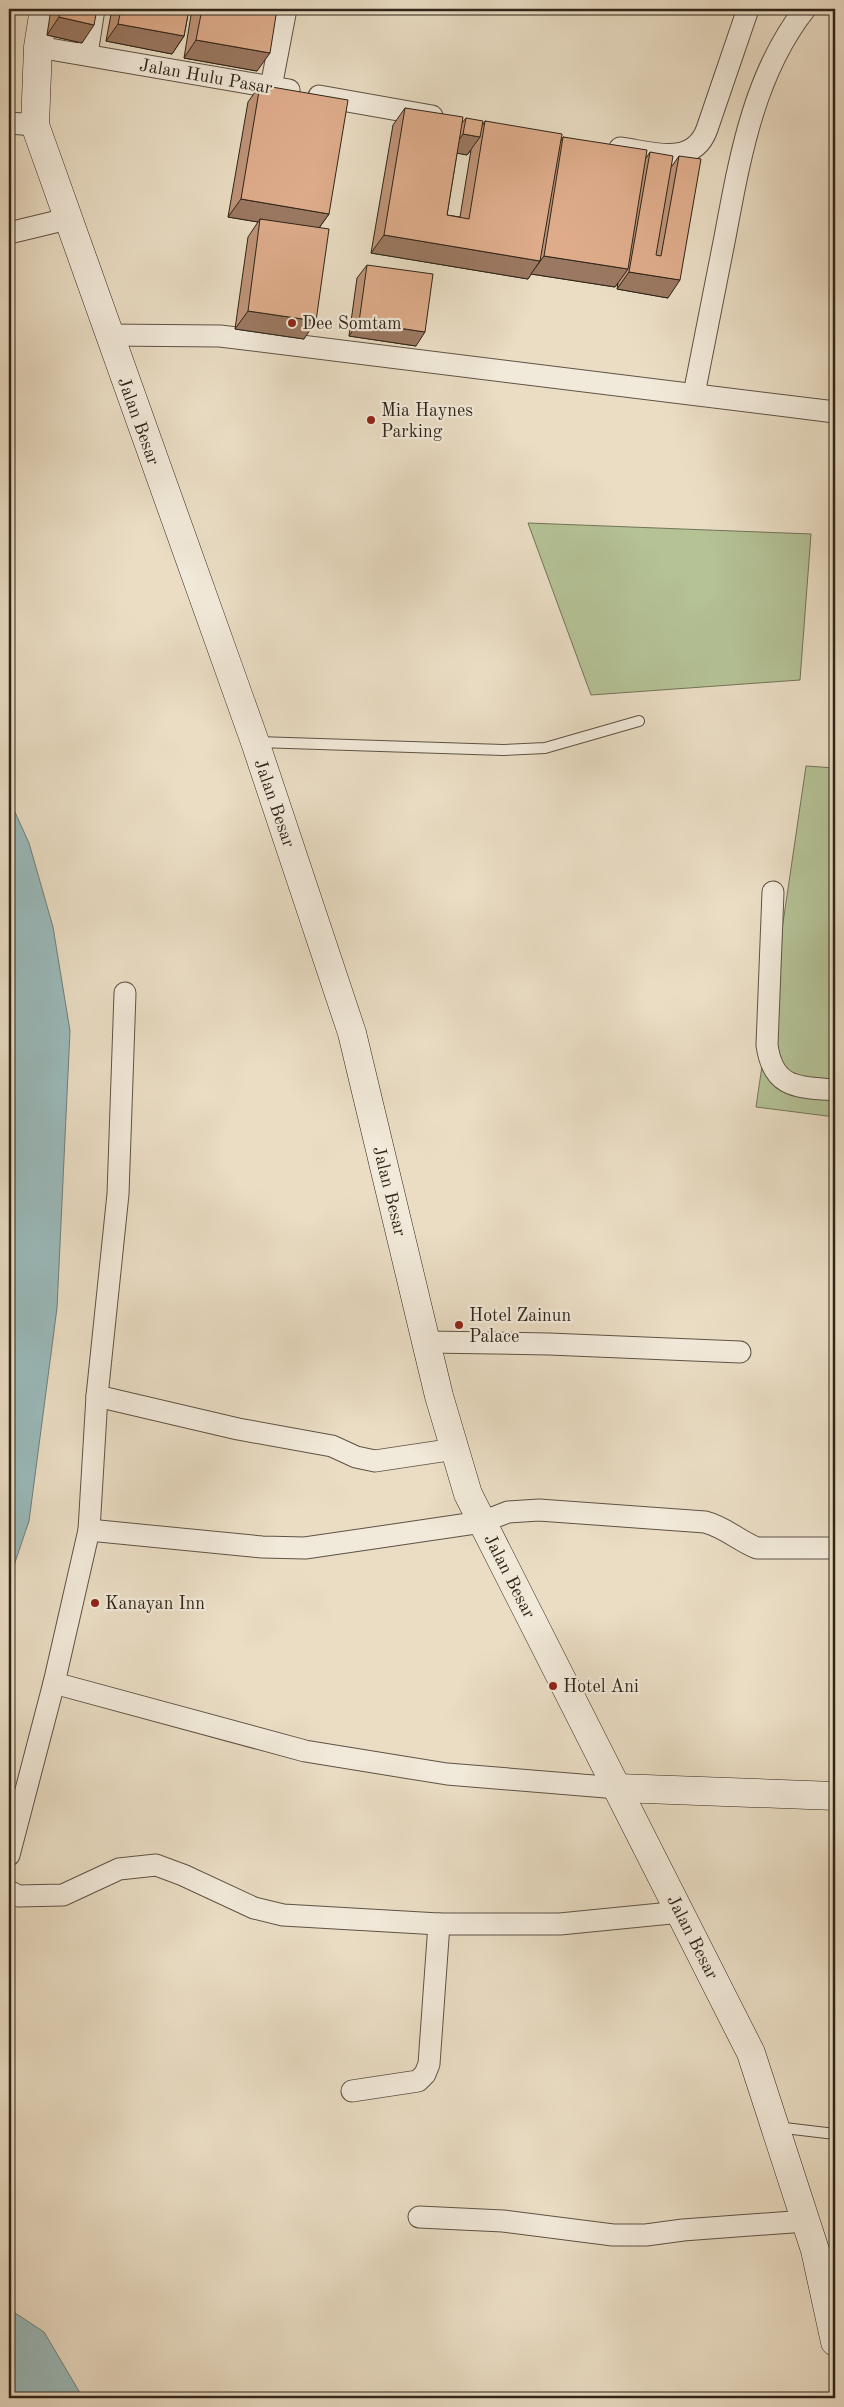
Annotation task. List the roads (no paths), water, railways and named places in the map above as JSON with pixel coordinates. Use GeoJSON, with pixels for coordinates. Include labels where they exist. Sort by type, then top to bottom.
{"type":"FeatureCollection","features":[{"type":"Feature","properties":{"kind":"main road","name":"Jalan Besar"},"geometry":{"type":"LineString","coordinates":[[44,9],[22,124],[67,219],[255,742],[352,1033],[427,1342],[468,1494],[681,1912],[751,2054],[829,2289],[835,2342]]}},
{"type":"Feature","properties":{"kind":"main road"},"geometry":{"type":"LineString","coordinates":[[618,1788],[835,1796]]}},
{"type":"Feature","properties":{"kind":"street"},"geometry":{"type":"LineString","coordinates":[[87,54],[94,9]]}},
{"type":"Feature","properties":{"kind":"street"},"geometry":{"type":"LineString","coordinates":[[271,87],[286,9]]}},
{"type":"Feature","properties":{"kind":"street"},"geometry":{"type":"LineString","coordinates":[[596,144],[670,155],[692,151],[700,146],[748,9]]}},
{"type":"Feature","properties":{"kind":"street"},"geometry":{"type":"LineString","coordinates":[[694,394],[742,149],[768,70],[788,31],[805,9]]}},
{"type":"Feature","properties":{"kind":"street","name":"Jalan Hulu Pasar"},"geometry":{"type":"LineString","coordinates":[[38,47],[87,54],[453,120]]}},
{"type":"Feature","properties":{"kind":"street"},"geometry":{"type":"LineString","coordinates":[[9,233],[67,219]]}},
{"type":"Feature","properties":{"kind":"street"},"geometry":{"type":"LineString","coordinates":[[108,335],[220,336],[835,412]]}},
{"type":"Feature","properties":{"kind":"street"},"geometry":{"type":"LineString","coordinates":[[773,892],[767,1046],[771,1067],[779,1077],[792,1084],[835,1090]]}},
{"type":"Feature","properties":{"kind":"street"},"geometry":{"type":"LineString","coordinates":[[9,1855],[54,1682],[89,1530],[97,1396],[118,1194],[125,993]]}},
{"type":"Feature","properties":{"kind":"street"},"geometry":{"type":"LineString","coordinates":[[427,1342],[549,1344],[740,1352]]}},
{"type":"Feature","properties":{"kind":"street"},"geometry":{"type":"LineString","coordinates":[[97,1396],[238,1429],[332,1446],[356,1457],[375,1462],[455,1449]]}},
{"type":"Feature","properties":{"kind":"street"},"geometry":{"type":"LineString","coordinates":[[89,1530],[262,1547],[305,1548],[482,1522],[520,1510],[697,1521],[719,1526],[747,1544],[758,1548],[835,1548]]}},
{"type":"Feature","properties":{"kind":"street"},"geometry":{"type":"LineString","coordinates":[[54,1682],[305,1751],[446,1774],[618,1788]]}},
{"type":"Feature","properties":{"kind":"street"},"geometry":{"type":"LineString","coordinates":[[9,1891],[18,1896],[63,1895],[119,1869],[156,1865],[183,1875],[254,1908],[283,1915],[440,1924],[560,1924],[681,1912]]}},
{"type":"Feature","properties":{"kind":"street"},"geometry":{"type":"LineString","coordinates":[[352,2092],[418,2081],[425,2074],[429,2064],[440,1924]]}},
{"type":"Feature","properties":{"kind":"street"},"geometry":{"type":"LineString","coordinates":[[419,2218],[503,2220],[613,2235],[646,2235],[683,2230],[806,2221]]}},
{"type":"Feature","properties":{"kind":"lane"},"geometry":{"type":"LineString","coordinates":[[255,742],[503,750],[545,748],[639,721]]}},
{"type":"Feature","properties":{"kind":"lane"},"geometry":{"type":"LineString","coordinates":[[775,2127],[835,2134]]}},
{"type":"Feature","properties":{"kind":"water"},"geometry":{"type":"Polygon","coordinates":[[[9,799],[29,843],[53,927],[70,1031],[57,1308],[29,1521],[9,1580],[9,799]]]}},
{"type":"Feature","properties":{"kind":"water"},"geometry":{"type":"Polygon","coordinates":[[[9,2309],[44,2332],[83,2398],[9,2398],[9,2309]]]}},
{"type":"Feature","properties":{"kind":"place","name":"Dee Somtam"},"geometry":{"type":"Point","coordinates":[292,323]}},
{"type":"Feature","properties":{"kind":"place","name":"Mia Haynes Parking"},"geometry":{"type":"Point","coordinates":[371,420]}},
{"type":"Feature","properties":{"kind":"place","name":"Hotel Zainun Palace"},"geometry":{"type":"Point","coordinates":[459,1325]}},
{"type":"Feature","properties":{"kind":"place","name":"Kanayan Inn"},"geometry":{"type":"Point","coordinates":[95,1603]}},
{"type":"Feature","properties":{"kind":"place","name":"Hotel Ani"},"geometry":{"type":"Point","coordinates":[553,1686]}}]}
